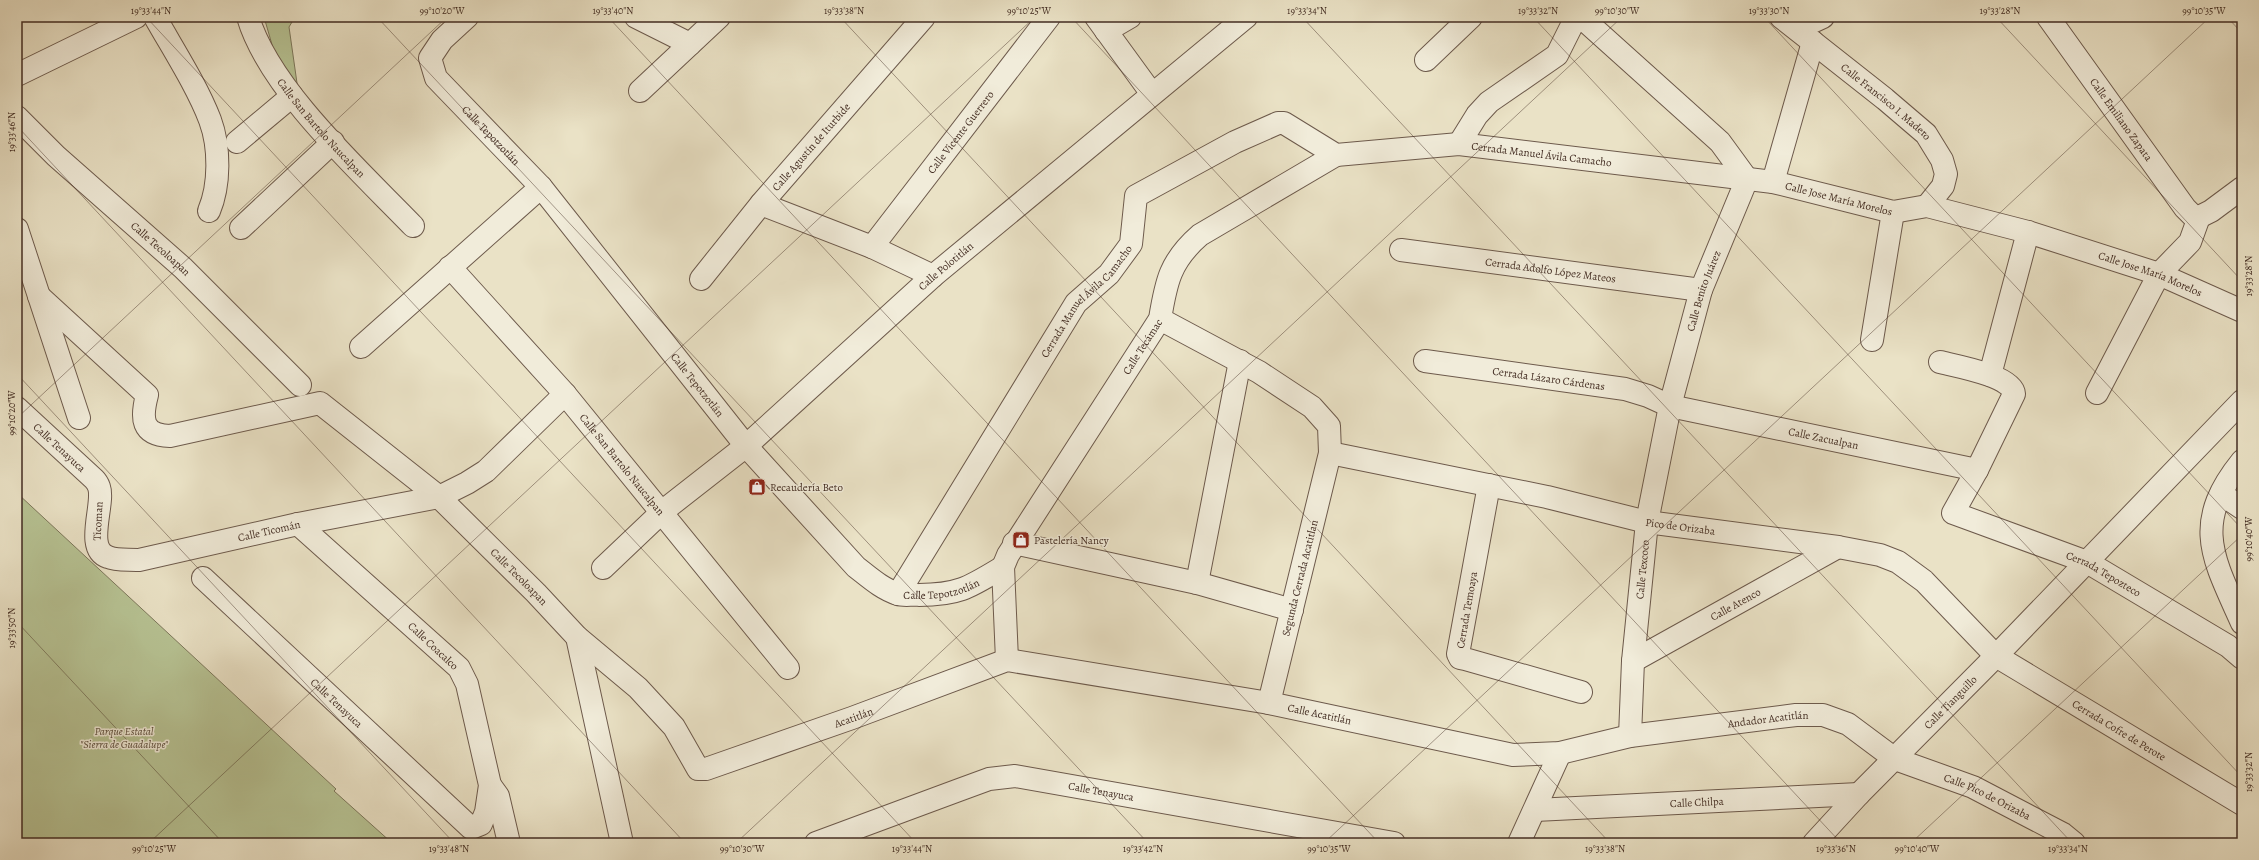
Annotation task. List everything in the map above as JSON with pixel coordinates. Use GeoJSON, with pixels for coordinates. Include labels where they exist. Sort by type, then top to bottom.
{"type":"FeatureCollection","features":[{"type":"Feature","properties":{"kind":"street"},"geometry":{"type":"LineString","coordinates":[[17,75],[136,17]]}},
{"type":"Feature","properties":{"kind":"street"},"geometry":{"type":"LineString","coordinates":[[155,17],[211,122],[217,156],[215,197],[209,211]]}},
{"type":"Feature","properties":{"kind":"street","name":"Calle San Bartolo Naucalpan"},"geometry":{"type":"LineString","coordinates":[[248,17],[259,46],[292,96],[333,142],[413,226]]}},
{"type":"Feature","properties":{"kind":"street","name":"Calle Tepotzotlán"},"geometry":{"type":"LineString","coordinates":[[466,17],[442,40],[430,58],[436,78],[541,187],[746,446],[856,567],[876,584],[898,594],[952,594],[972,585],[1003,567]]}},
{"type":"Feature","properties":{"kind":"street"},"geometry":{"type":"LineString","coordinates":[[636,17],[690,44]]}},
{"type":"Feature","properties":{"kind":"street"},"geometry":{"type":"LineString","coordinates":[[640,91],[719,17]]}},
{"type":"Feature","properties":{"kind":"street","name":"Calle Agustín de Iturbide"},"geometry":{"type":"LineString","coordinates":[[701,279],[761,204],[924,17]]}},
{"type":"Feature","properties":{"kind":"street","name":"Calle Vicente Guerrero"},"geometry":{"type":"LineString","coordinates":[[872,247],[1049,17]]}},
{"type":"Feature","properties":{"kind":"street"},"geometry":{"type":"LineString","coordinates":[[1130,17],[1101,24],[1152,94]]}},
{"type":"Feature","properties":{"kind":"street","name":"Calle Polotitlán"},"geometry":{"type":"LineString","coordinates":[[604,568],[663,511],[746,446],[933,276],[1246,17]]}},
{"type":"Feature","properties":{"kind":"street"},"geometry":{"type":"LineString","coordinates":[[1426,60],[1471,17]]}},
{"type":"Feature","properties":{"kind":"street"},"geometry":{"type":"LineString","coordinates":[[1459,144],[1477,115],[1489,102],[1557,55],[1576,17]]}},
{"type":"Feature","properties":{"kind":"street"},"geometry":{"type":"LineString","coordinates":[[1581,17],[1720,142],[1747,179]]}},
{"type":"Feature","properties":{"kind":"street"},"geometry":{"type":"LineString","coordinates":[[1773,182],[1797,29],[1823,17]]}},
{"type":"Feature","properties":{"kind":"street","name":"Calle Emiliano Zapata"},"geometry":{"type":"LineString","coordinates":[[2048,17],[2184,208],[2192,215],[2199,217]]}},
{"type":"Feature","properties":{"kind":"street","name":"Calle Francisco I. Madero"},"geometry":{"type":"LineString","coordinates":[[1797,29],[1926,134],[1935,147],[1946,174],[1942,186],[1927,206]]}},
{"type":"Feature","properties":{"kind":"street"},"geometry":{"type":"LineString","coordinates":[[238,142],[292,96]]}},
{"type":"Feature","properties":{"kind":"street","name":"Calle Tecoloapan"},"geometry":{"type":"LineString","coordinates":[[17,117],[56,156],[183,268],[300,385]]}},
{"type":"Feature","properties":{"kind":"street","name":"Cerrada Manuel Ávila Camacho"},"geometry":{"type":"LineString","coordinates":[[898,594],[1076,303],[1109,274],[1132,244],[1136,196],[1235,142],[1278,123],[1284,123],[1336,155]]}},
{"type":"Feature","properties":{"kind":"street"},"geometry":{"type":"LineString","coordinates":[[241,228],[333,142]]}},
{"type":"Feature","properties":{"kind":"street","name":"Cerrada Manuel Ávila Camacho"},"geometry":{"type":"LineString","coordinates":[[1160,319],[1165,288],[1173,264],[1184,248],[1200,235],[1336,155],[1459,144],[1747,179]]}},
{"type":"Feature","properties":{"kind":"street","name":"Calle Jose María Morelos"},"geometry":{"type":"LineString","coordinates":[[1747,179],[1773,182],[1893,212],[1927,206],[2028,232],[2159,274],[2242,311]]}},
{"type":"Feature","properties":{"kind":"street","name":"Calle Benito Juárez"},"geometry":{"type":"LineString","coordinates":[[1670,406],[1701,290],[1747,179]]}},
{"type":"Feature","properties":{"kind":"street"},"geometry":{"type":"LineString","coordinates":[[361,347],[541,187]]}},
{"type":"Feature","properties":{"kind":"street"},"geometry":{"type":"LineString","coordinates":[[2097,393],[2159,274],[2190,242],[2199,217],[2211,211],[2242,188]]}},
{"type":"Feature","properties":{"kind":"street"},"geometry":{"type":"LineString","coordinates":[[761,204],[872,247],[933,276]]}},
{"type":"Feature","properties":{"kind":"street"},"geometry":{"type":"LineString","coordinates":[[1872,340],[1893,212]]}},
{"type":"Feature","properties":{"kind":"street"},"geometry":{"type":"LineString","coordinates":[[17,229],[79,418]]}},
{"type":"Feature","properties":{"kind":"street"},"geometry":{"type":"LineString","coordinates":[[1990,375],[2028,232]]}},
{"type":"Feature","properties":{"kind":"street","name":"Cerrada Adolfo López Mateos"},"geometry":{"type":"LineString","coordinates":[[1400,250],[1701,290]]}},
{"type":"Feature","properties":{"kind":"street","name":"Calle San Bartolo Naucalpan"},"geometry":{"type":"LineString","coordinates":[[450,267],[565,394],[663,511],[788,668]]}},
{"type":"Feature","properties":{"kind":"street","name":"Calle Tecoloapan"},"geometry":{"type":"LineString","coordinates":[[39,296],[147,394],[143,410],[145,424],[156,434],[170,436],[320,403],[439,497],[536,593],[577,637],[638,688],[674,727],[698,769]]}},
{"type":"Feature","properties":{"kind":"street","name":"Calle Tecámac"},"geometry":{"type":"LineString","coordinates":[[1003,567],[1014,543],[1160,319],[1240,361],[1312,407],[1326,420],[1331,432],[1330,453]]}},
{"type":"Feature","properties":{"kind":"street"},"geometry":{"type":"LineString","coordinates":[[1198,582],[1240,361]]}},
{"type":"Feature","properties":{"kind":"street","name":"Cerrada Lázaro Cárdenas"},"geometry":{"type":"LineString","coordinates":[[1425,361],[1625,389],[1648,396],[1670,406]]}},
{"type":"Feature","properties":{"kind":"street"},"geometry":{"type":"LineString","coordinates":[[1940,362],[1990,375],[2009,384],[2014,389],[2014,394],[1977,470]]}},
{"type":"Feature","properties":{"kind":"street","name":"Calle Ticomán"},"geometry":{"type":"LineString","coordinates":[[101,554],[116,559],[139,560],[298,524],[439,497],[467,483],[486,471],[565,394]]}},
{"type":"Feature","properties":{"kind":"street","name":"Calle Tianguillo"},"geometry":{"type":"LineString","coordinates":[[1814,843],[1859,794],[1996,656],[2242,401]]}},
{"type":"Feature","properties":{"kind":"street","name":"Calle Zacualpan"},"geometry":{"type":"LineString","coordinates":[[1670,406],[1977,470]]}},
{"type":"Feature","properties":{"kind":"street","name":"Calle Texcoco"},"geometry":{"type":"LineString","coordinates":[[1630,736],[1633,661],[1647,522],[1670,406]]}},
{"type":"Feature","properties":{"kind":"street","name":"Calle Tenayuca"},"geometry":{"type":"LineString","coordinates":[[17,408],[94,479],[100,488]]}},
{"type":"Feature","properties":{"kind":"street","name":"Pico de Orizaba"},"geometry":{"type":"LineString","coordinates":[[1330,453],[1547,497],[1647,522],[1838,547],[1880,555],[1898,562],[1911,570],[1924,581],[1996,656]]}},
{"type":"Feature","properties":{"kind":"street","name":"Segunda Cerrada Acatitlan"},"geometry":{"type":"LineString","coordinates":[[1269,703],[1330,453]]}},
{"type":"Feature","properties":{"kind":"street"},"geometry":{"type":"LineString","coordinates":[[2242,461],[2221,494],[2210,526],[2211,545],[2216,566],[2242,623]]}},
{"type":"Feature","properties":{"kind":"street","name":"Cerrada Tepozteco"},"geometry":{"type":"LineString","coordinates":[[1977,470],[1953,512],[2087,562],[2228,646],[2242,658]]}},
{"type":"Feature","properties":{"kind":"street","name":"Cerrada Temoaya"},"geometry":{"type":"LineString","coordinates":[[1489,486],[1458,654],[1460,658],[1581,692]]}},
{"type":"Feature","properties":{"kind":"street","name":"Ticoman"},"geometry":{"type":"LineString","coordinates":[[100,488],[97,548],[101,554]]}},
{"type":"Feature","properties":{"kind":"street"},"geometry":{"type":"LineString","coordinates":[[2221,494],[2242,508]]}},
{"type":"Feature","properties":{"kind":"street","name":"Calle Coacalco"},"geometry":{"type":"LineString","coordinates":[[298,524],[459,668],[467,684],[490,785],[486,812],[481,824],[471,828]]}},
{"type":"Feature","properties":{"kind":"street"},"geometry":{"type":"LineString","coordinates":[[1014,543],[1198,582],[1292,610]]}},
{"type":"Feature","properties":{"kind":"street","name":"Calle Atenco"},"geometry":{"type":"LineString","coordinates":[[1633,661],[1838,547]]}},
{"type":"Feature","properties":{"kind":"street"},"geometry":{"type":"LineString","coordinates":[[1003,567],[1007,660]]}},
{"type":"Feature","properties":{"kind":"street","name":"Calle Tenayuca"},"geometry":{"type":"LineString","coordinates":[[203,578],[471,828]]}},
{"type":"Feature","properties":{"kind":"street"},"geometry":{"type":"LineString","coordinates":[[577,637],[622,843]]}},
{"type":"Feature","properties":{"kind":"street","name":"Cerrada Cofre de Perote"},"geometry":{"type":"LineString","coordinates":[[1996,656],[2242,804]]}},
{"type":"Feature","properties":{"kind":"street","name":"Calle Acatitlán"},"geometry":{"type":"LineString","coordinates":[[1007,660],[1269,703],[1514,754],[1560,753],[1630,736]]}},
{"type":"Feature","properties":{"kind":"street","name":"Acatitlán"},"geometry":{"type":"LineString","coordinates":[[698,769],[706,770],[1007,660]]}},
{"type":"Feature","properties":{"kind":"street","name":"Andador Acatitlán"},"geometry":{"type":"LineString","coordinates":[[1630,736],[1796,714],[1823,715],[1848,724],[1895,759]]}},
{"type":"Feature","properties":{"kind":"street"},"geometry":{"type":"LineString","coordinates":[[1519,843],[1560,753]]}},
{"type":"Feature","properties":{"kind":"street","name":"Calle Pico de Orizaba"},"geometry":{"type":"LineString","coordinates":[[1895,759],[1973,787],[2063,834],[2074,843]]}},
{"type":"Feature","properties":{"kind":"street","name":"Calle Tenayuca"},"geometry":{"type":"LineString","coordinates":[[816,843],[989,779],[1015,776],[1394,843]]}},
{"type":"Feature","properties":{"kind":"street"},"geometry":{"type":"LineString","coordinates":[[490,785],[498,796],[509,843]]}},
{"type":"Feature","properties":{"kind":"street","name":"Calle Chilpa"},"geometry":{"type":"LineString","coordinates":[[1535,810],[1859,794]]}},
{"type":"Feature","properties":{"kind":"green space"},"geometry":{"type":"Polygon","coordinates":[[[264,17],[295,17],[289,27],[298,90],[275,55],[264,17]]]}},
{"type":"Feature","properties":{"kind":"green space","name":"Parque Estatal \"Sierra de Guadalupe\""},"geometry":{"type":"Polygon","coordinates":[[[17,493],[336,789],[334,791],[392,843],[17,843],[17,493]]]}},
{"type":"Feature","properties":{"kind":"place","name":"Recaudería Beto"},"geometry":{"type":"Point","coordinates":[757,487]}},
{"type":"Feature","properties":{"kind":"place","name":"Pastelería Nancy"},"geometry":{"type":"Point","coordinates":[1021,540]}}]}
